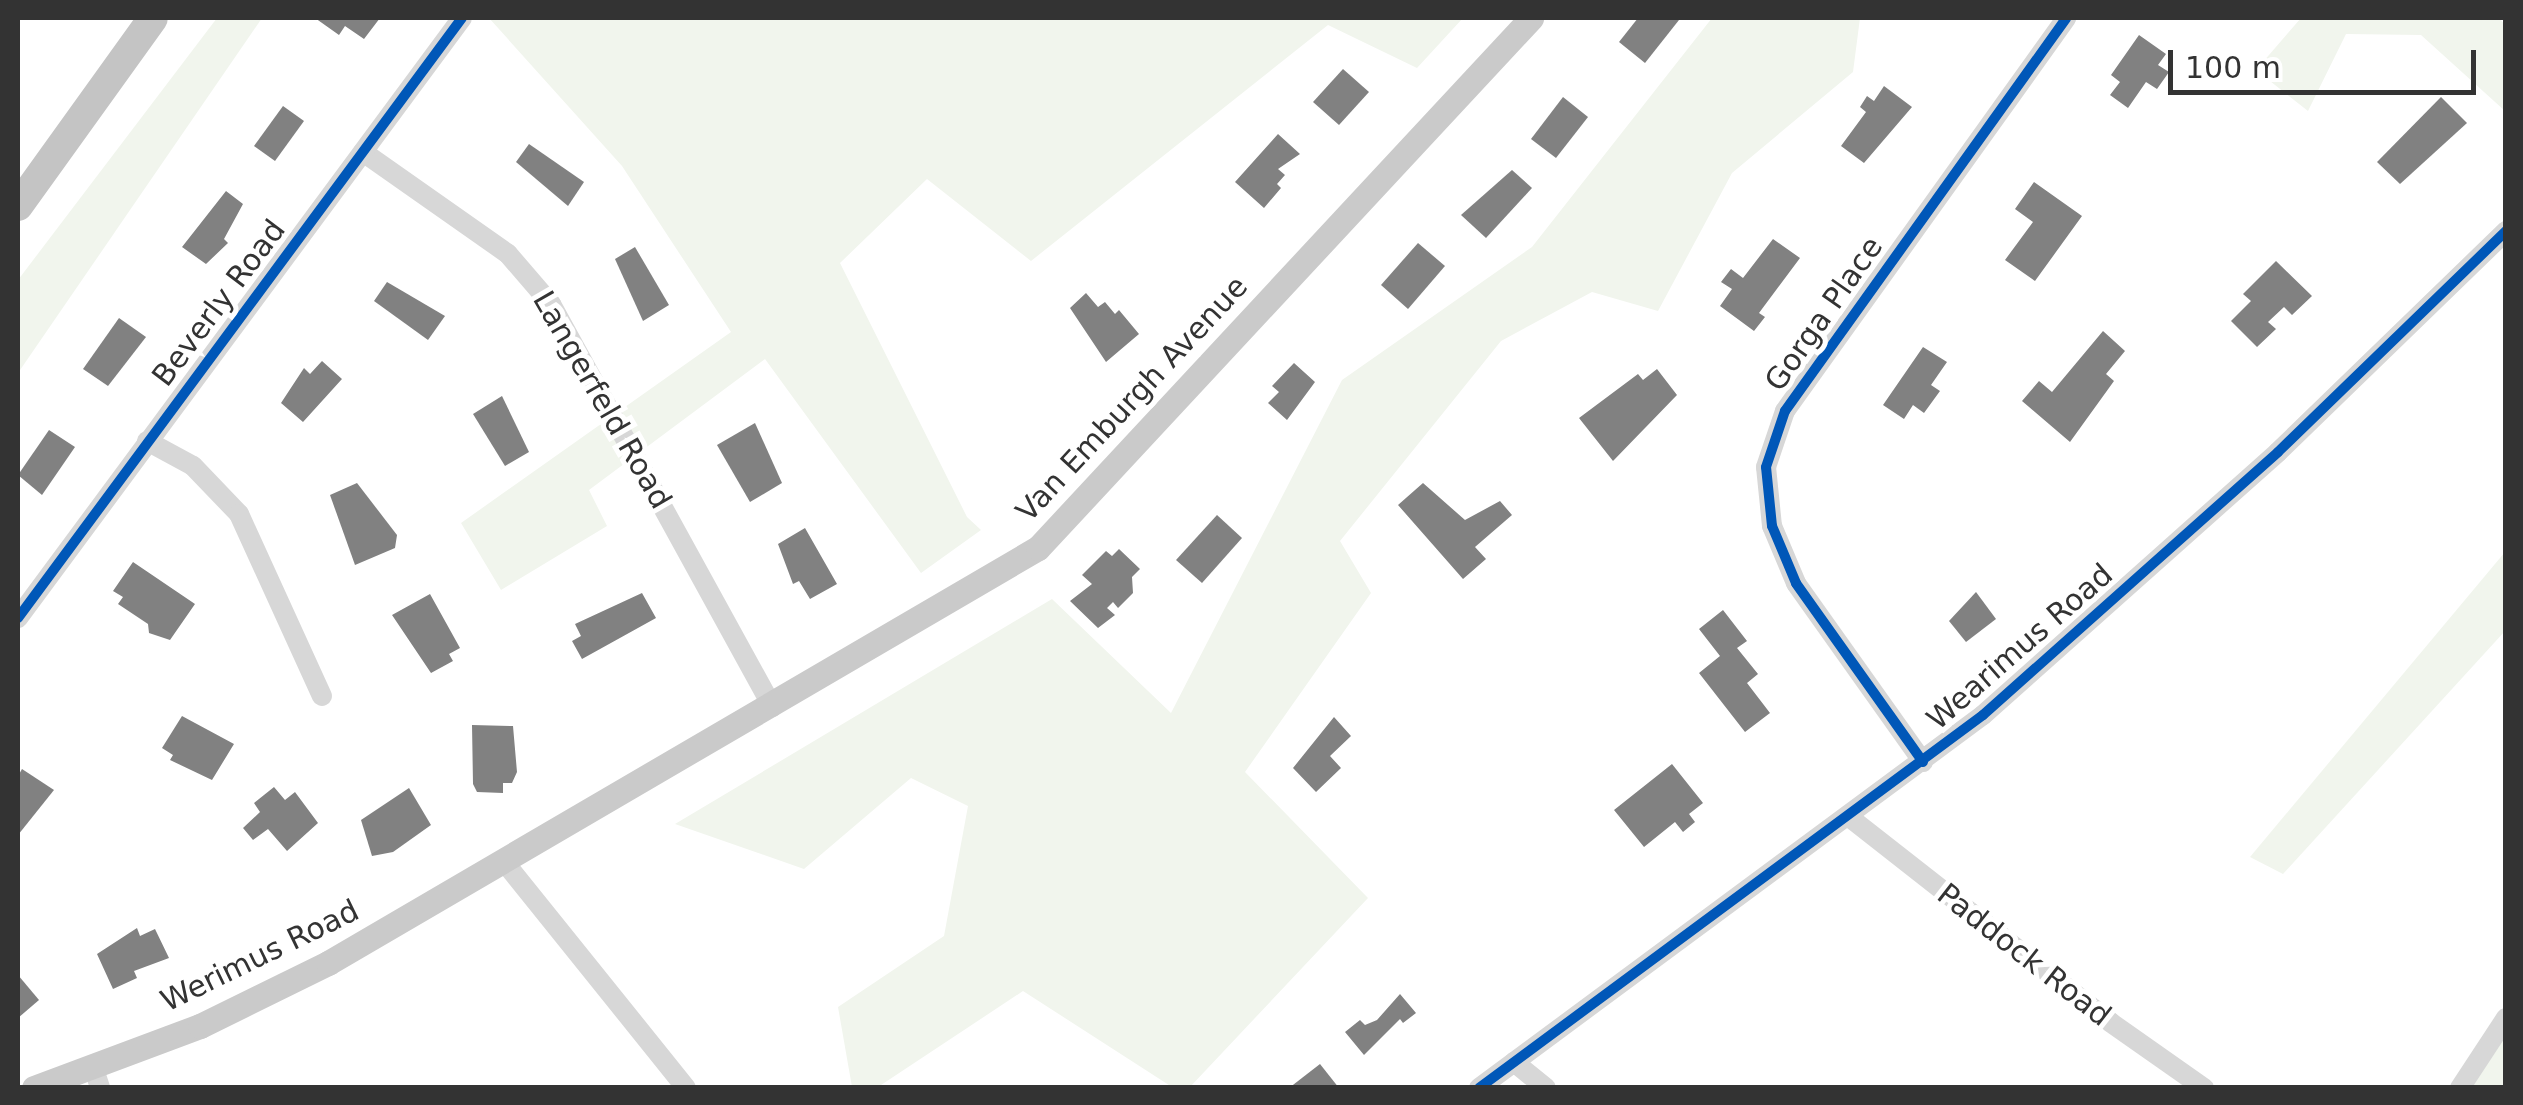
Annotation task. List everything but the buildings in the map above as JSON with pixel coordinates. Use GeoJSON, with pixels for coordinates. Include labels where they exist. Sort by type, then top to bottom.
{"type":"FeatureCollection","features":[{"type":"Feature","properties":{"kind":"highway"},"geometry":{"type":"LineString","coordinates":[[18,206],[153,18]]}},
{"type":"Feature","properties":{"kind":"main road","name":"Van Emburgh Avenue"},"geometry":{"type":"LineString","coordinates":[[506,864],[1038,548],[1531,18]]}},
{"type":"Feature","properties":{"kind":"main road","name":"Werimus Road"},"geometry":{"type":"LineString","coordinates":[[34,1088],[97,1077],[265,996],[506,864]]}},
{"type":"Feature","properties":{"kind":"street","name":"Beverly Road"},"geometry":{"type":"LineString","coordinates":[[18,618],[462,18]]}},
{"type":"Feature","properties":{"kind":"street","name":"Gorga Place"},"geometry":{"type":"LineString","coordinates":[[1923,762],[1796,583],[1772,526],[1766,467],[1785,412],[2066,18]]}},
{"type":"Feature","properties":{"kind":"street","name":"Langerfeld Road"},"geometry":{"type":"LineString","coordinates":[[363,152],[508,254],[551,304],[774,707]]}},
{"type":"Feature","properties":{"kind":"street","name":"Wearimus Road"},"geometry":{"type":"LineString","coordinates":[[1479,1088],[1923,762],[2238,489],[2506,231]]}},
{"type":"Feature","properties":{"kind":"street"},"geometry":{"type":"LineString","coordinates":[[148,441],[192,466],[240,514],[322,696]]}},
{"type":"Feature","properties":{"kind":"street","name":"Paddock Road"},"geometry":{"type":"LineString","coordinates":[[1849,817],[2110,1022],[2204,1088]]}},
{"type":"Feature","properties":{"kind":"street"},"geometry":{"type":"LineString","coordinates":[[506,864],[686,1088]]}},
{"type":"Feature","properties":{"kind":"street"},"geometry":{"type":"LineString","coordinates":[[2460,1088],[2506,1018]]}},
{"type":"Feature","properties":{"kind":"street"},"geometry":{"type":"LineString","coordinates":[[1514,1062],[1546,1088]]}},
{"type":"Feature","properties":{"kind":"shaded area"},"geometry":{"type":"Polygon","coordinates":[[[217,18],[262,18],[18,373],[18,280],[217,18]]]}},
{"type":"Feature","properties":{"kind":"shaded area"},"geometry":{"type":"Polygon","coordinates":[[[489,18],[1463,18],[1417,68],[1328,25],[1031,261],[927,179],[840,263],[967,517],[981,530],[921,573],[765,359],[589,490],[607,526],[501,590],[461,523],[731,332],[622,166],[489,18]]]}},
{"type":"Feature","properties":{"kind":"shaded area"},"geometry":{"type":"Polygon","coordinates":[[[1712,18],[1860,18],[1853,72],[1732,173],[1658,311],[1592,292],[1501,341],[1340,541],[1371,593],[1245,772],[1368,898],[1190,1087],[1172,1087],[1023,991],[878,1087],[852,1087],[838,1007],[944,936],[968,806],[911,778],[804,869],[675,824],[1052,599],[1171,713],[1342,380],[1532,247],[1712,18]]]}},
{"type":"Feature","properties":{"kind":"shaded area"},"geometry":{"type":"Polygon","coordinates":[[[2301,18],[2499,18],[2505,25],[2505,111],[2421,35],[2346,34],[2308,111],[2256,70],[2301,18]]]}},
{"type":"Feature","properties":{"kind":"shaded area"},"geometry":{"type":"Polygon","coordinates":[[[2505,552],[2505,631],[2283,874],[2250,857],[2505,552]]]}},
{"type":"Feature","properties":{"kind":"shaded area"},"geometry":{"type":"Polygon","coordinates":[[[2505,1028],[2505,1087],[2454,1088],[2505,1028]]]}},
{"type":"Feature","properties":{"kind":"cycle path"},"geometry":{"type":"LineString","coordinates":[[18,618],[462,18]]}},
{"type":"Feature","properties":{"kind":"cycle path"},"geometry":{"type":"LineString","coordinates":[[1923,762],[1796,583],[1772,526],[1766,467],[1785,411],[2066,18]]}},
{"type":"Feature","properties":{"kind":"cycle path"},"geometry":{"type":"LineString","coordinates":[[1479,1088],[1983,715],[2278,452],[2506,231]]}}]}
